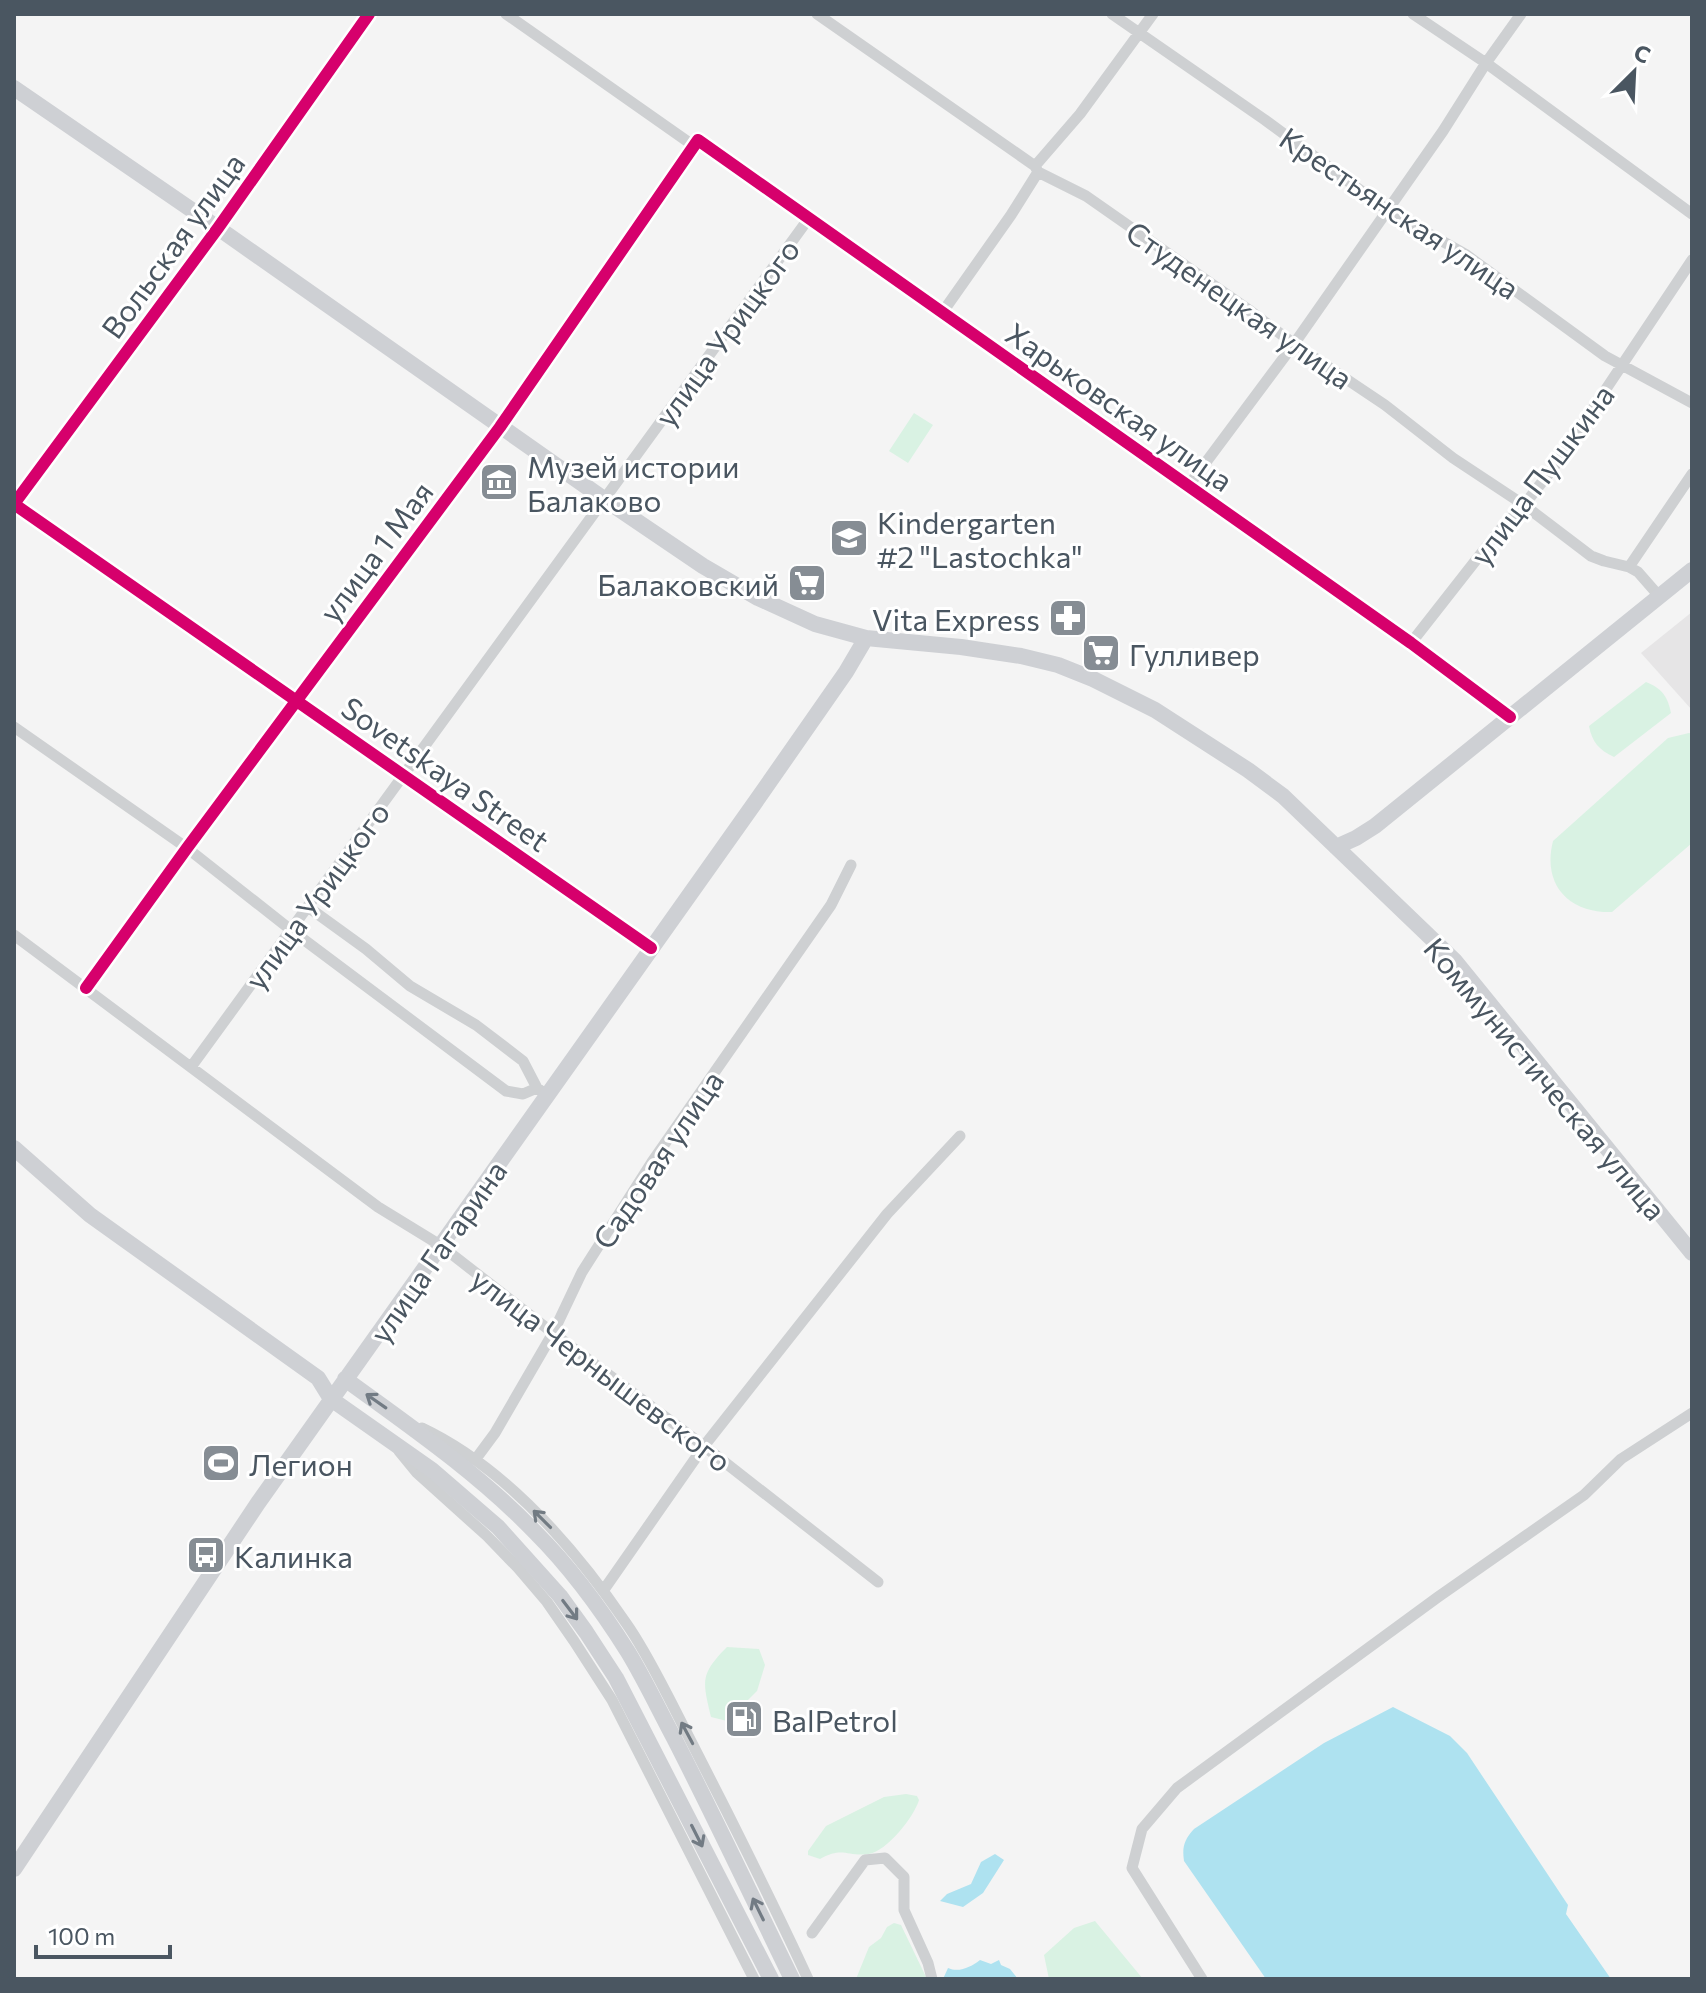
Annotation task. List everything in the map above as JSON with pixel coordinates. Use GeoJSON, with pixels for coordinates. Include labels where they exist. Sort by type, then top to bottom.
{"type":"FeatureCollection","features":[{"type":"Feature","properties":{"kind":"main road","name":"Коммунистическая улица"},"geometry":{"type":"LineString","coordinates":[[14,88],[604,499],[703,566],[758,598],[815,624],[866,638],[961,647],[1058,665],[1155,710],[1248,770],[1283,796],[1455,961],[1692,1253]]}},
{"type":"Feature","properties":{"kind":"main road"},"geometry":{"type":"LineString","coordinates":[[1336,847],[1375,826],[1692,570]]}},
{"type":"Feature","properties":{"kind":"main road","name":"улица Гагарина"},"geometry":{"type":"LineString","coordinates":[[14,1869],[237,1534],[440,1245],[543,1092],[651,948],[846,672],[866,638]]}},
{"type":"Feature","properties":{"kind":"main road"},"geometry":{"type":"LineString","coordinates":[[14,1148],[90,1215],[318,1378],[331,1399],[432,1470],[498,1527],[560,1596],[616,1678],[771,1979]]}},
{"type":"Feature","properties":{"kind":"main road"},"geometry":{"type":"LineString","coordinates":[[318,1378],[345,1379],[459,1462],[518,1515],[572,1573],[629,1655],[693,1775],[792,1979]]}},
{"type":"Feature","properties":{"kind":"street","name":"Вольская улица"},"geometry":{"type":"LineString","coordinates":[[14,504],[218,228],[369,14]]}},
{"type":"Feature","properties":{"kind":"street","name":"Харьковская улица"},"geometry":{"type":"LineString","coordinates":[[506,14],[809,218],[1411,643],[1510,717]]}},
{"type":"Feature","properties":{"kind":"street","name":"Студенецкая улица"},"geometry":{"type":"LineString","coordinates":[[817,14],[1037,169],[1086,196],[1385,405],[1453,458],[1524,505],[1591,556],[1629,567],[1645,578],[1659,596]]}},
{"type":"Feature","properties":{"kind":"street","name":"Крестьянская улица"},"geometry":{"type":"LineString","coordinates":[[1112,14],[1265,120],[1387,210],[1465,254],[1605,356],[1692,403]]}},
{"type":"Feature","properties":{"kind":"street"},"geometry":{"type":"LineString","coordinates":[[942,313],[1011,215],[1037,169],[1153,14]]}},
{"type":"Feature","properties":{"kind":"street"},"geometry":{"type":"LineString","coordinates":[[1413,14],[1486,63],[1692,214]]}},
{"type":"Feature","properties":{"kind":"street"},"geometry":{"type":"LineString","coordinates":[[1189,485],[1294,344],[1521,14]]}},
{"type":"Feature","properties":{"kind":"street","name":"улица 1 Мая"},"geometry":{"type":"LineString","coordinates":[[86,988],[500,427],[696,143]]}},
{"type":"Feature","properties":{"kind":"street","name":"улица Урицкого"},"geometry":{"type":"LineString","coordinates":[[191,1067],[809,218]]}},
{"type":"Feature","properties":{"kind":"street","name":"улица Пушкина"},"geometry":{"type":"LineString","coordinates":[[1411,643],[1498,532],[1554,467],[1692,260]]}},
{"type":"Feature","properties":{"kind":"street"},"geometry":{"type":"LineString","coordinates":[[1629,567],[1692,474]]}},
{"type":"Feature","properties":{"kind":"street","name":"Sovetskaya Street"},"geometry":{"type":"LineString","coordinates":[[14,504],[651,948]]}},
{"type":"Feature","properties":{"kind":"street"},"geometry":{"type":"LineString","coordinates":[[14,727],[187,848],[506,1091],[523,1094],[543,1092],[523,1061],[476,1025],[410,986],[308,907]]}},
{"type":"Feature","properties":{"kind":"street","name":"Садовая улица"},"geometry":{"type":"LineString","coordinates":[[475,1460],[495,1433],[553,1333],[582,1272],[652,1162],[831,905],[851,865]]}},
{"type":"Feature","properties":{"kind":"street","name":"улица Чернышевского"},"geometry":{"type":"LineString","coordinates":[[14,935],[378,1207],[440,1245],[878,1582]]}},
{"type":"Feature","properties":{"kind":"street"},"geometry":{"type":"LineString","coordinates":[[603,1591],[704,1446],[887,1214],[960,1136]]}},
{"type":"Feature","properties":{"kind":"street"},"geometry":{"type":"LineString","coordinates":[[1202,1979],[1132,1868],[1142,1829],[1177,1788],[1438,1597],[1584,1495],[1621,1459],[1692,1413]]}},
{"type":"Feature","properties":{"kind":"street"},"geometry":{"type":"LineString","coordinates":[[406,1423],[445,1440],[517,1494],[557,1534],[628,1624],[709,1775],[808,1979]]}},
{"type":"Feature","properties":{"kind":"street"},"geometry":{"type":"LineString","coordinates":[[392,1441],[417,1473],[518,1568],[574,1641],[612,1700],[754,1979]]}},
{"type":"Feature","properties":{"kind":"street"},"geometry":{"type":"LineString","coordinates":[[812,1933],[865,1860],[885,1858],[904,1877],[904,1910],[932,1979]]}},
{"type":"Feature","properties":{"kind":"shaded area"},"geometry":{"type":"Polygon","coordinates":[[[1692,612],[1692,710],[1641,653],[1692,612]]]}},
{"type":"Feature","properties":{"kind":"green space"},"geometry":{"type":"Polygon","coordinates":[[[914,413],[933,425],[908,463],[889,451],[914,413]]]}},
{"type":"Feature","properties":{"kind":"green space"},"geometry":{"type":"Polygon","coordinates":[[[1646,682],[1663,694],[1671,713],[1614,757],[1597,745],[1589,726],[1646,682]]]}},
{"type":"Feature","properties":{"kind":"green space"},"geometry":{"type":"Polygon","coordinates":[[[1692,734],[1692,843],[1612,912],[1596,911],[1571,901],[1555,883],[1551,870],[1553,841],[1668,738],[1692,734]]]}},
{"type":"Feature","properties":{"kind":"green space"},"geometry":{"type":"Polygon","coordinates":[[[727,1647],[759,1649],[765,1665],[757,1691],[727,1721],[711,1717],[705,1687],[708,1672],[727,1647]]]}},
{"type":"Feature","properties":{"kind":"green space"},"geometry":{"type":"Polygon","coordinates":[[[917,1796],[916,1807],[899,1832],[876,1852],[862,1855],[834,1853],[820,1859],[808,1855],[826,1826],[884,1797],[917,1796]]]}},
{"type":"Feature","properties":{"kind":"green space"},"geometry":{"type":"Polygon","coordinates":[[[1095,1921],[1143,1979],[1049,1979],[1044,1955],[1074,1928],[1095,1921]]]}},
{"type":"Feature","properties":{"kind":"green space"},"geometry":{"type":"Polygon","coordinates":[[[894,1923],[901,1925],[927,1979],[856,1979],[869,1947],[894,1923]]]}},
{"type":"Feature","properties":{"kind":"water"},"geometry":{"type":"Polygon","coordinates":[[[1393,1707],[1450,1736],[1467,1753],[1568,1905],[1566,1914],[1611,1979],[1266,1979],[1184,1861],[1186,1840],[1194,1829],[1324,1743],[1393,1707]]]}},
{"type":"Feature","properties":{"kind":"water"},"geometry":{"type":"Polygon","coordinates":[[[995,1854],[1004,1860],[983,1893],[963,1907],[940,1901],[947,1894],[971,1884],[981,1862],[995,1854]]]}},
{"type":"Feature","properties":{"kind":"water"},"geometry":{"type":"Polygon","coordinates":[[[980,1960],[991,1964],[999,1960],[1018,1979],[943,1979],[948,1968],[965,1968],[980,1960]]]}},
{"type":"Feature","properties":{"kind":"cycle path"},"geometry":{"type":"LineString","coordinates":[[369,14],[218,228],[14,504],[651,948]]}},
{"type":"Feature","properties":{"kind":"cycle path"},"geometry":{"type":"LineString","coordinates":[[86,988],[500,427],[698,140],[1411,643],[1510,717]]}},
{"type":"Feature","properties":{"kind":"place","name":"Музей истории Балаково"},"geometry":{"type":"Point","coordinates":[499,482]}},
{"type":"Feature","properties":{"kind":"place","name":"Kindergarten #2 \"Lastochka\""},"geometry":{"type":"Point","coordinates":[849,538]}},
{"type":"Feature","properties":{"kind":"place","name":"Балаковский"},"geometry":{"type":"Point","coordinates":[807,583]}},
{"type":"Feature","properties":{"kind":"place","name":"Vita Express"},"geometry":{"type":"Point","coordinates":[1068,618]}},
{"type":"Feature","properties":{"kind":"place","name":"Гулливер"},"geometry":{"type":"Point","coordinates":[1101,653]}},
{"type":"Feature","properties":{"kind":"place","name":"Легион"},"geometry":{"type":"Point","coordinates":[221,1463]}},
{"type":"Feature","properties":{"kind":"place","name":"Калинка"},"geometry":{"type":"Point","coordinates":[206,1555]}},
{"type":"Feature","properties":{"kind":"place","name":"BalPetrol"},"geometry":{"type":"Point","coordinates":[744,1719]}}]}
